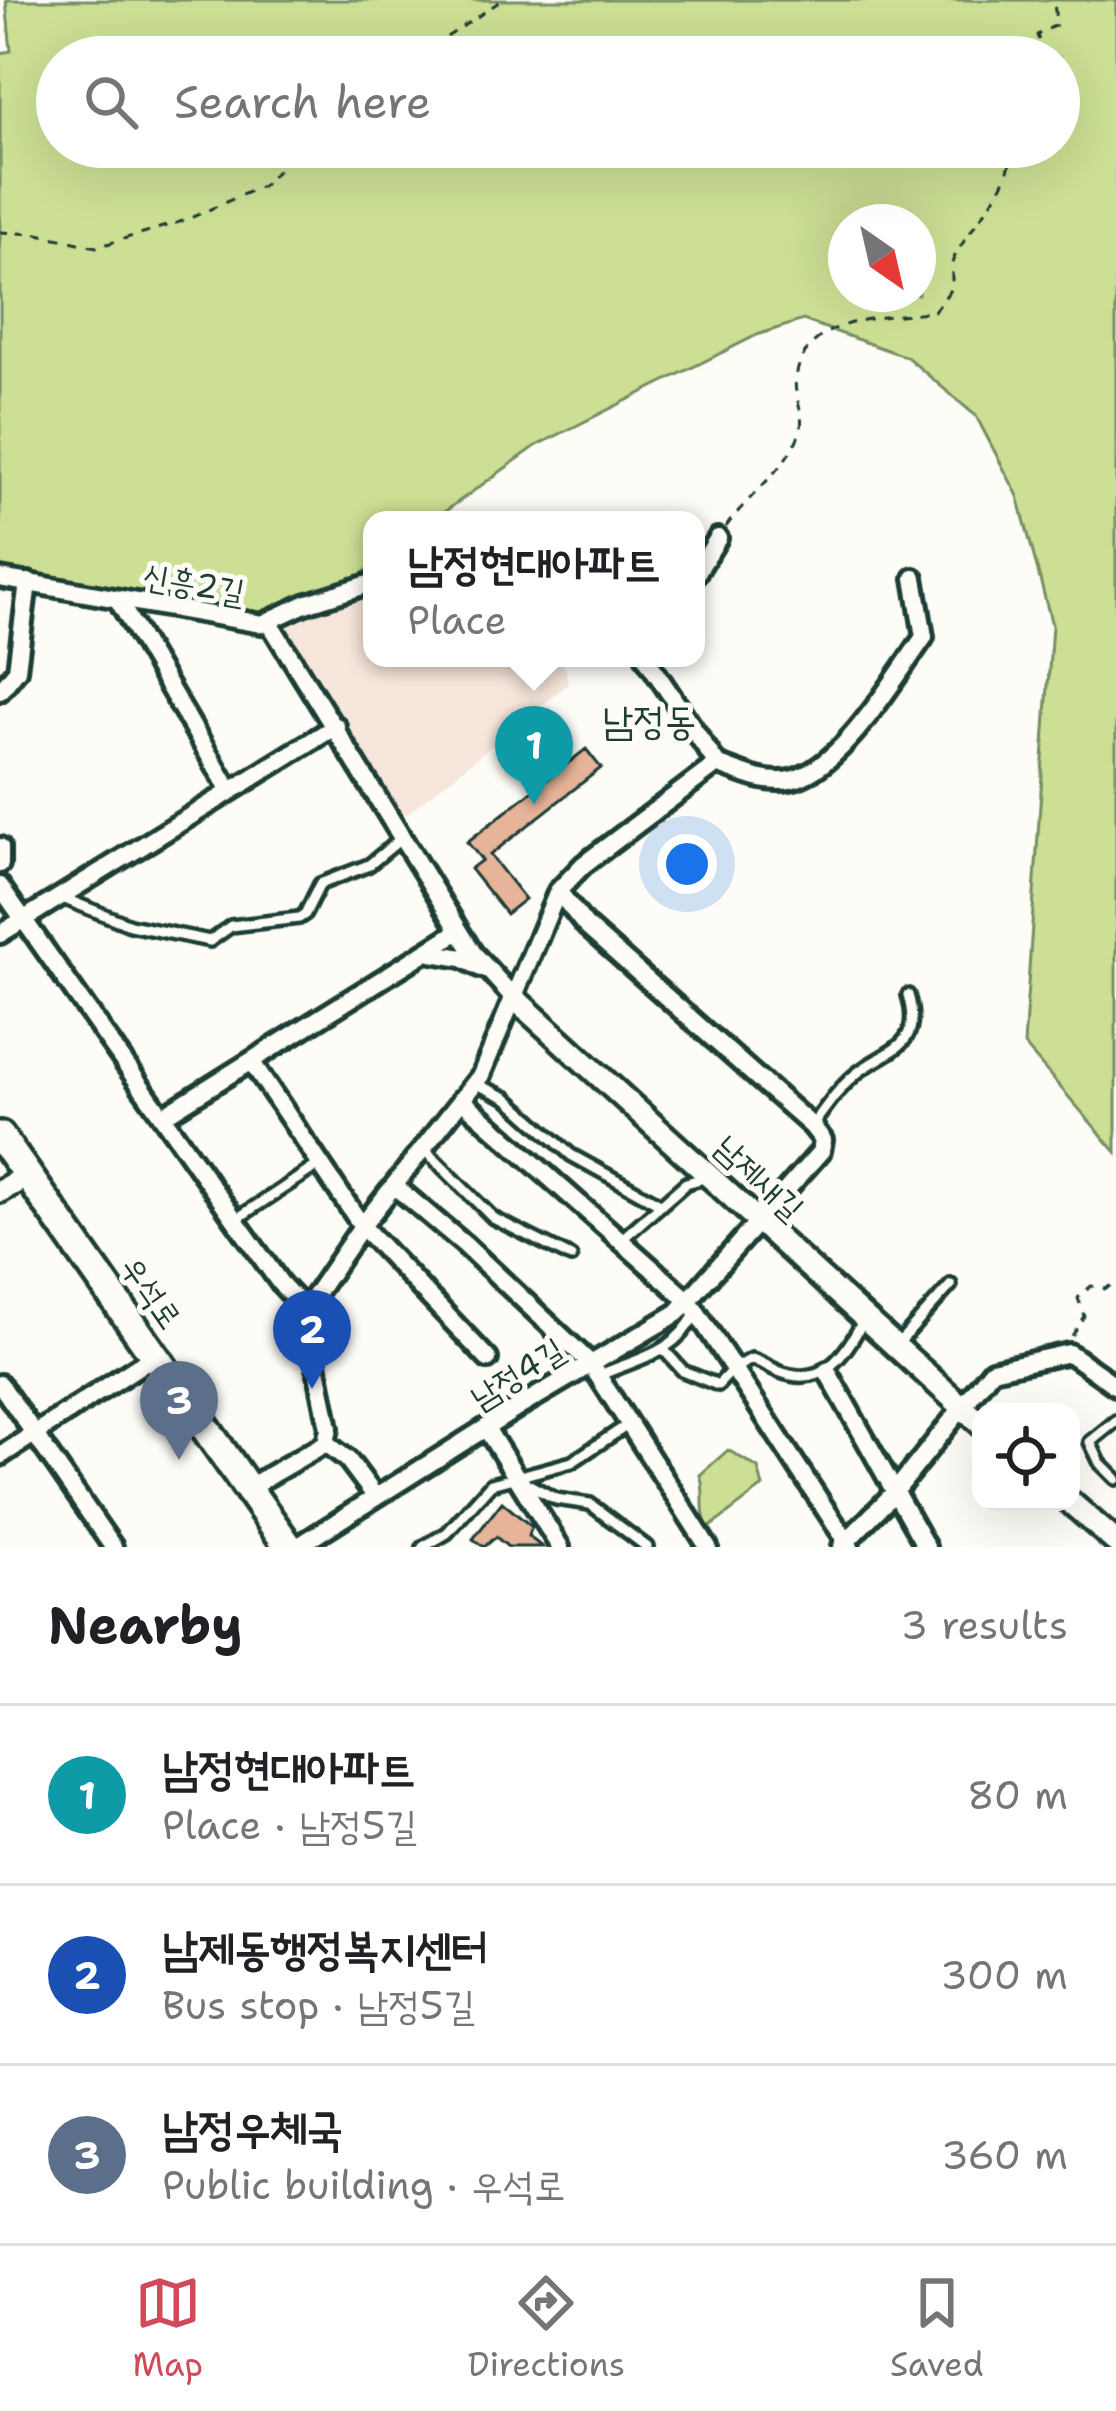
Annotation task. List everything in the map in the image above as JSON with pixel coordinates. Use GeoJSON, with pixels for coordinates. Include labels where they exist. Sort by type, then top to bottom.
{"type":"FeatureCollection","features":[{"type":"Feature","properties":{"kind":"main road","name":"우석로"},"geometry":{"type":"LineString","coordinates":[[0,1136],[246,1489],[293,1547]]}},
{"type":"Feature","properties":{"kind":"street"},"geometry":{"type":"LineString","coordinates":[[705,559],[718,538]]}},
{"type":"Feature","properties":{"kind":"street","name":"신흥2길"},"geometry":{"type":"LineString","coordinates":[[0,578],[268,622],[304,604],[363,586]]}},
{"type":"Feature","properties":{"kind":"street"},"geometry":{"type":"LineString","coordinates":[[652,667],[717,764],[772,781],[793,780],[832,759],[924,637],[914,578]]}},
{"type":"Feature","properties":{"kind":"street"},"geometry":{"type":"LineString","coordinates":[[0,691],[17,670],[28,582]]}},
{"type":"Feature","properties":{"kind":"street"},"geometry":{"type":"LineString","coordinates":[[118,600],[230,791]]}},
{"type":"Feature","properties":{"kind":"street"},"geometry":{"type":"LineString","coordinates":[[268,622],[459,931],[489,974],[514,998]]}},
{"type":"Feature","properties":{"kind":"street"},"geometry":{"type":"LineString","coordinates":[[0,934],[336,726]]}},
{"type":"Feature","properties":{"kind":"street"},"geometry":{"type":"LineString","coordinates":[[246,1489],[326,1442],[329,1428],[309,1304],[362,1226],[488,1062],[558,891],[583,865],[717,764]]}},
{"type":"Feature","properties":{"kind":"street"},"geometry":{"type":"LineString","coordinates":[[0,847],[0,864]]}},
{"type":"Feature","properties":{"kind":"street"},"geometry":{"type":"LineString","coordinates":[[0,886],[280,1283],[308,1313]]}},
{"type":"Feature","properties":{"kind":"street"},"geometry":{"type":"LineString","coordinates":[[558,891],[586,926],[812,1126]]}},
{"type":"Feature","properties":{"kind":"street"},"geometry":{"type":"LineString","coordinates":[[163,1116],[459,931]]}},
{"type":"Feature","properties":{"kind":"street"},"geometry":{"type":"LineString","coordinates":[[425,952],[461,958],[489,974]]}},
{"type":"Feature","properties":{"kind":"street","name":"남제새길"},"geometry":{"type":"LineString","coordinates":[[514,998],[972,1416]]}},
{"type":"Feature","properties":{"kind":"street"},"geometry":{"type":"LineString","coordinates":[[251,1061],[362,1226],[488,1358]]}},
{"type":"Feature","properties":{"kind":"street"},"geometry":{"type":"LineString","coordinates":[[461,1099],[694,1307],[846,1546],[998,1366],[1076,1354],[1116,1386]]}},
{"type":"Feature","properties":{"kind":"street","name":"남정4길"},"geometry":{"type":"LineString","coordinates":[[293,1547],[694,1307],[820,1151],[823,1140],[812,1126]]}},
{"type":"Feature","properties":{"kind":"street"},"geometry":{"type":"LineString","coordinates":[[0,1191],[27,1175]]}},
{"type":"Feature","properties":{"kind":"street"},"geometry":{"type":"LineString","coordinates":[[396,1187],[594,1370],[708,1547]]}},
{"type":"Feature","properties":{"kind":"street"},"geometry":{"type":"LineString","coordinates":[[0,1456],[154,1356]]}},
{"type":"Feature","properties":{"kind":"street"},"geometry":{"type":"LineString","coordinates":[[826,1371],[926,1547]]}},
{"type":"Feature","properties":{"kind":"street"},"geometry":{"type":"LineString","coordinates":[[0,1384],[113,1547]]}},
{"type":"Feature","properties":{"kind":"street"},"geometry":{"type":"LineString","coordinates":[[486,1428],[560,1547]]}},
{"type":"Feature","properties":{"kind":"street"},"geometry":{"type":"LineString","coordinates":[[326,1442],[348,1460],[375,1496]]}},
{"type":"Feature","properties":{"kind":"street"},"geometry":{"type":"LineString","coordinates":[[1080,1511],[1116,1542]]}},
{"type":"Feature","properties":{"kind":"lane"},"geometry":{"type":"LineString","coordinates":[[60,897],[130,925],[210,941],[231,926],[299,918],[320,884],[369,866],[404,836]]}},
{"type":"Feature","properties":{"kind":"lane"},"geometry":{"type":"LineString","coordinates":[[812,1126],[859,1071],[903,1044],[912,1015],[908,995]]}},
{"type":"Feature","properties":{"kind":"lane"},"geometry":{"type":"LineString","coordinates":[[474,1083],[507,1099],[571,1155],[660,1204]]}},
{"type":"Feature","properties":{"kind":"lane"},"geometry":{"type":"LineString","coordinates":[[423,1148],[493,1218],[571,1257]]}},
{"type":"Feature","properties":{"kind":"lane"},"geometry":{"type":"LineString","coordinates":[[235,1220],[318,1165]]}},
{"type":"Feature","properties":{"kind":"lane"},"geometry":{"type":"LineString","coordinates":[[622,1239],[686,1183],[711,1176]]}},
{"type":"Feature","properties":{"kind":"lane"},"geometry":{"type":"LineString","coordinates":[[895,1347],[951,1285]]}},
{"type":"Feature","properties":{"kind":"lane"},"geometry":{"type":"LineString","coordinates":[[594,1370],[664,1350],[678,1341],[694,1307]]}},
{"type":"Feature","properties":{"kind":"lane"},"geometry":{"type":"LineString","coordinates":[[664,1350],[682,1371],[718,1385],[734,1368],[752,1359],[786,1374],[826,1371],[840,1360],[865,1319]]}},
{"type":"Feature","properties":{"kind":"lane"},"geometry":{"type":"LineString","coordinates":[[1116,1421],[1090,1442],[1100,1463],[1116,1479]]}},
{"type":"Feature","properties":{"kind":"lane"},"geometry":{"type":"LineString","coordinates":[[423,1547],[447,1533],[491,1484],[572,1462],[629,1424]]}},
{"type":"Feature","properties":{"kind":"lane"},"geometry":{"type":"LineString","coordinates":[[517,1478],[556,1499],[590,1504],[647,1547]]}},
{"type":"Feature","properties":{"kind":"path"},"geometry":{"type":"LineString","coordinates":[[448,36],[502,0]]}},
{"type":"Feature","properties":{"kind":"path"},"geometry":{"type":"LineString","coordinates":[[1038,36],[1056,25],[1054,0]]}},
{"type":"Feature","properties":{"kind":"path"},"geometry":{"type":"LineString","coordinates":[[0,232],[38,234],[98,247],[186,220],[264,185],[280,168]]}},
{"type":"Feature","properties":{"kind":"path"},"geometry":{"type":"LineString","coordinates":[[718,538],[800,434],[794,385],[800,359],[826,330],[844,323],[934,311],[951,287],[954,259],[986,216],[998,184],[1011,168]]}},
{"type":"Feature","properties":{"kind":"path"},"geometry":{"type":"LineString","coordinates":[[1061,1355],[1084,1316],[1078,1298],[1090,1286],[1106,1288],[1116,1282]]}},
{"type":"Feature","properties":{"kind":"shaded area"},"geometry":{"type":"Polygon","coordinates":[[[363,594],[363,667],[565,667],[568,684],[407,814],[399,813],[282,636],[282,625],[363,594]]]}},
{"type":"Feature","properties":{"kind":"green space"},"geometry":{"type":"Polygon","coordinates":[[[6,0],[1116,0],[1116,1152],[1024,1045],[1052,625],[1018,496],[976,416],[907,357],[803,320],[757,335],[536,446],[446,511],[363,511],[363,573],[262,617],[0,568],[0,53],[11,51],[6,0]]]}},
{"type":"Feature","properties":{"kind":"green space"},"geometry":{"type":"Polygon","coordinates":[[[728,1450],[758,1468],[763,1487],[709,1528],[700,1475],[728,1450]]]}},
{"type":"Feature","properties":{"kind":"building"},"geometry":{"type":"Polygon","coordinates":[[[586,749],[601,768],[490,855],[525,899],[506,914],[470,869],[482,860],[467,842],[586,749]]]}},
{"type":"Feature","properties":{"kind":"building"},"geometry":{"type":"Polygon","coordinates":[[[502,1502],[532,1527],[528,1536],[542,1547],[508,1547],[496,1537],[484,1547],[473,1539],[502,1502]]]}},
{"type":"Feature","properties":{"kind":"place","name":"남정현대아파트"},"geometry":{"type":"Point","coordinates":[534,805]}},
{"type":"Feature","properties":{"kind":"place","name":"남제동행정복지센터"},"geometry":{"type":"Point","coordinates":[312,1389]}},
{"type":"Feature","properties":{"kind":"place","name":"남정우체국"},"geometry":{"type":"Point","coordinates":[179,1460]}},
{"type":"Feature","properties":{"kind":"district","name":"남정동"},"geometry":{"type":"Point","coordinates":[649,720]}}]}
